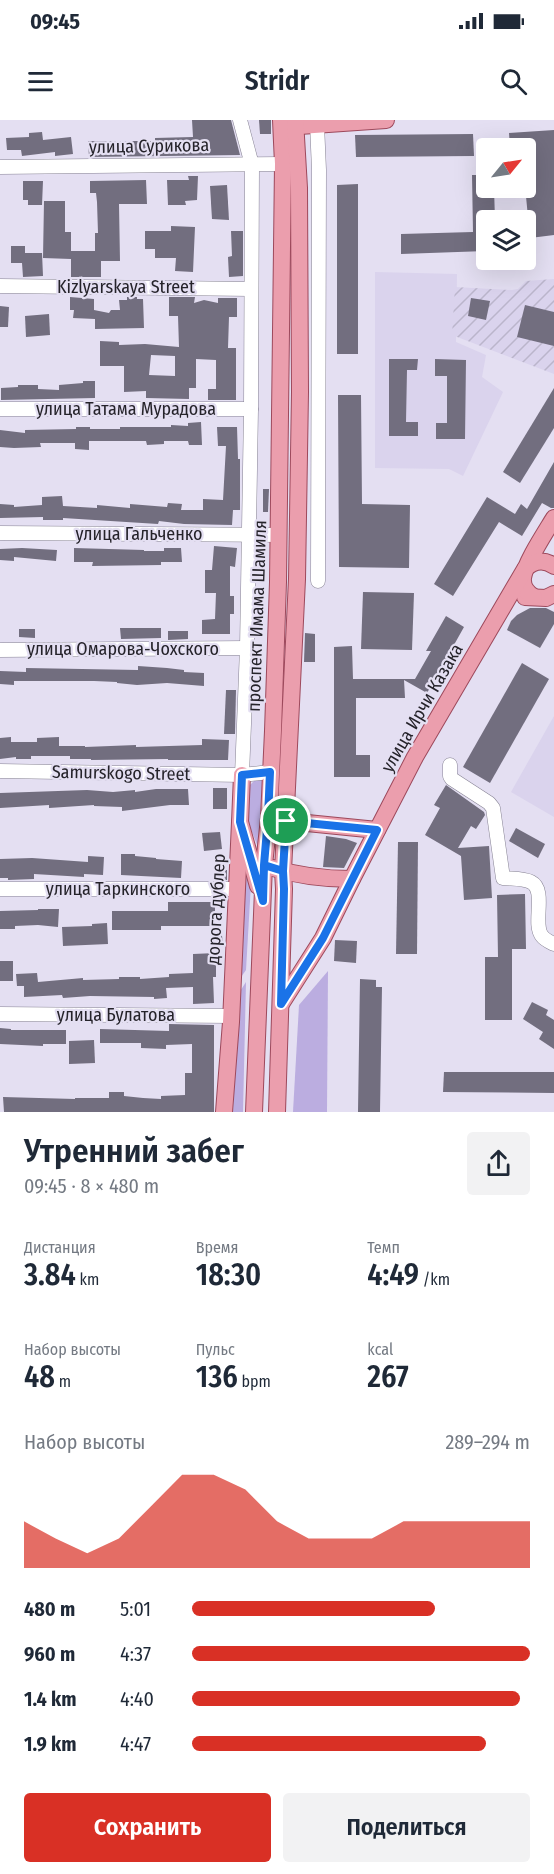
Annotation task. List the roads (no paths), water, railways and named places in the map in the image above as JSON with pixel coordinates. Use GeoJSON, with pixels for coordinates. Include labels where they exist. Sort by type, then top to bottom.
{"type":"FeatureCollection","features":[{"type":"Feature","properties":{"kind":"main road"},"geometry":{"type":"LineString","coordinates":[[288,123],[317,124],[386,120]]}},
{"type":"Feature","properties":{"kind":"main road","name":"проспект Имама Шамиля"},"geometry":{"type":"LineString","coordinates":[[254,1112],[264,865],[273,731],[290,164],[288,123]]}},
{"type":"Feature","properties":{"kind":"main road","name":"проспект Имама Шамиля"},"geometry":{"type":"LineString","coordinates":[[277,1112],[283,871],[297,579],[300,392],[300,188],[290,164]]}},
{"type":"Feature","properties":{"kind":"main road"},"geometry":{"type":"LineString","coordinates":[[534,597],[528,593],[522,580],[525,569],[554,518]]}},
{"type":"Feature","properties":{"kind":"main road"},"geometry":{"type":"LineString","coordinates":[[542,538],[545,552],[554,566]]}},
{"type":"Feature","properties":{"kind":"main road"},"geometry":{"type":"LineString","coordinates":[[525,569],[540,561],[546,561],[554,566]]}},
{"type":"Feature","properties":{"kind":"main road","name":"улица Ирчи Казака"},"geometry":{"type":"LineString","coordinates":[[281,1004],[323,938],[415,757],[525,569]]}},
{"type":"Feature","properties":{"kind":"main road"},"geometry":{"type":"LineString","coordinates":[[503,607],[521,597],[546,598],[554,594]]}},
{"type":"Feature","properties":{"kind":"main road","name":"дорога дублер"},"geometry":{"type":"LineString","coordinates":[[232,998],[242,775]]}},
{"type":"Feature","properties":{"kind":"main road"},"geometry":{"type":"LineString","coordinates":[[286,821],[377,830]]}},
{"type":"Feature","properties":{"kind":"main road"},"geometry":{"type":"LineString","coordinates":[[240,822],[263,901]]}},
{"type":"Feature","properties":{"kind":"main road"},"geometry":{"type":"LineString","coordinates":[[264,865],[326,879],[352,879]]}},
{"type":"Feature","properties":{"kind":"main road"},"geometry":{"type":"LineString","coordinates":[[224,1112],[232,998],[260,955]]}},
{"type":"Feature","properties":{"kind":"street"},"geometry":{"type":"LineString","coordinates":[[240,120],[252,165],[249,535],[242,775]]}},
{"type":"Feature","properties":{"kind":"street"},"geometry":{"type":"LineString","coordinates":[[317,124],[319,170],[318,581]]}},
{"type":"Feature","properties":{"kind":"street","name":"улица Сурикова"},"geometry":{"type":"LineString","coordinates":[[0,167],[290,164]]}},
{"type":"Feature","properties":{"kind":"street","name":"Kizlyarskaya Street"},"geometry":{"type":"LineString","coordinates":[[0,286],[251,288]]}},
{"type":"Feature","properties":{"kind":"street","name":"улица Татама Мурадова"},"geometry":{"type":"LineString","coordinates":[[0,409],[251,409]]}},
{"type":"Feature","properties":{"kind":"street","name":"улица Гальченко"},"geometry":{"type":"LineString","coordinates":[[0,533],[279,535]]}},
{"type":"Feature","properties":{"kind":"street","name":"улица Омарова-Чохского"},"geometry":{"type":"LineString","coordinates":[[0,650],[247,648]]}},
{"type":"Feature","properties":{"kind":"street"},"geometry":{"type":"LineString","coordinates":[[450,765],[452,779],[489,802],[493,808],[503,878],[529,881],[535,885],[538,891],[538,928],[541,935],[554,944]]}},
{"type":"Feature","properties":{"kind":"street","name":"Samurskogo Street"},"geometry":{"type":"LineString","coordinates":[[0,771],[242,775],[270,772]]}},
{"type":"Feature","properties":{"kind":"street","name":"улица Таркинского"},"geometry":{"type":"LineString","coordinates":[[0,889],[237,889]]}},
{"type":"Feature","properties":{"kind":"street","name":"улица Булатова"},"geometry":{"type":"LineString","coordinates":[[0,1014],[231,1016]]}}]}
